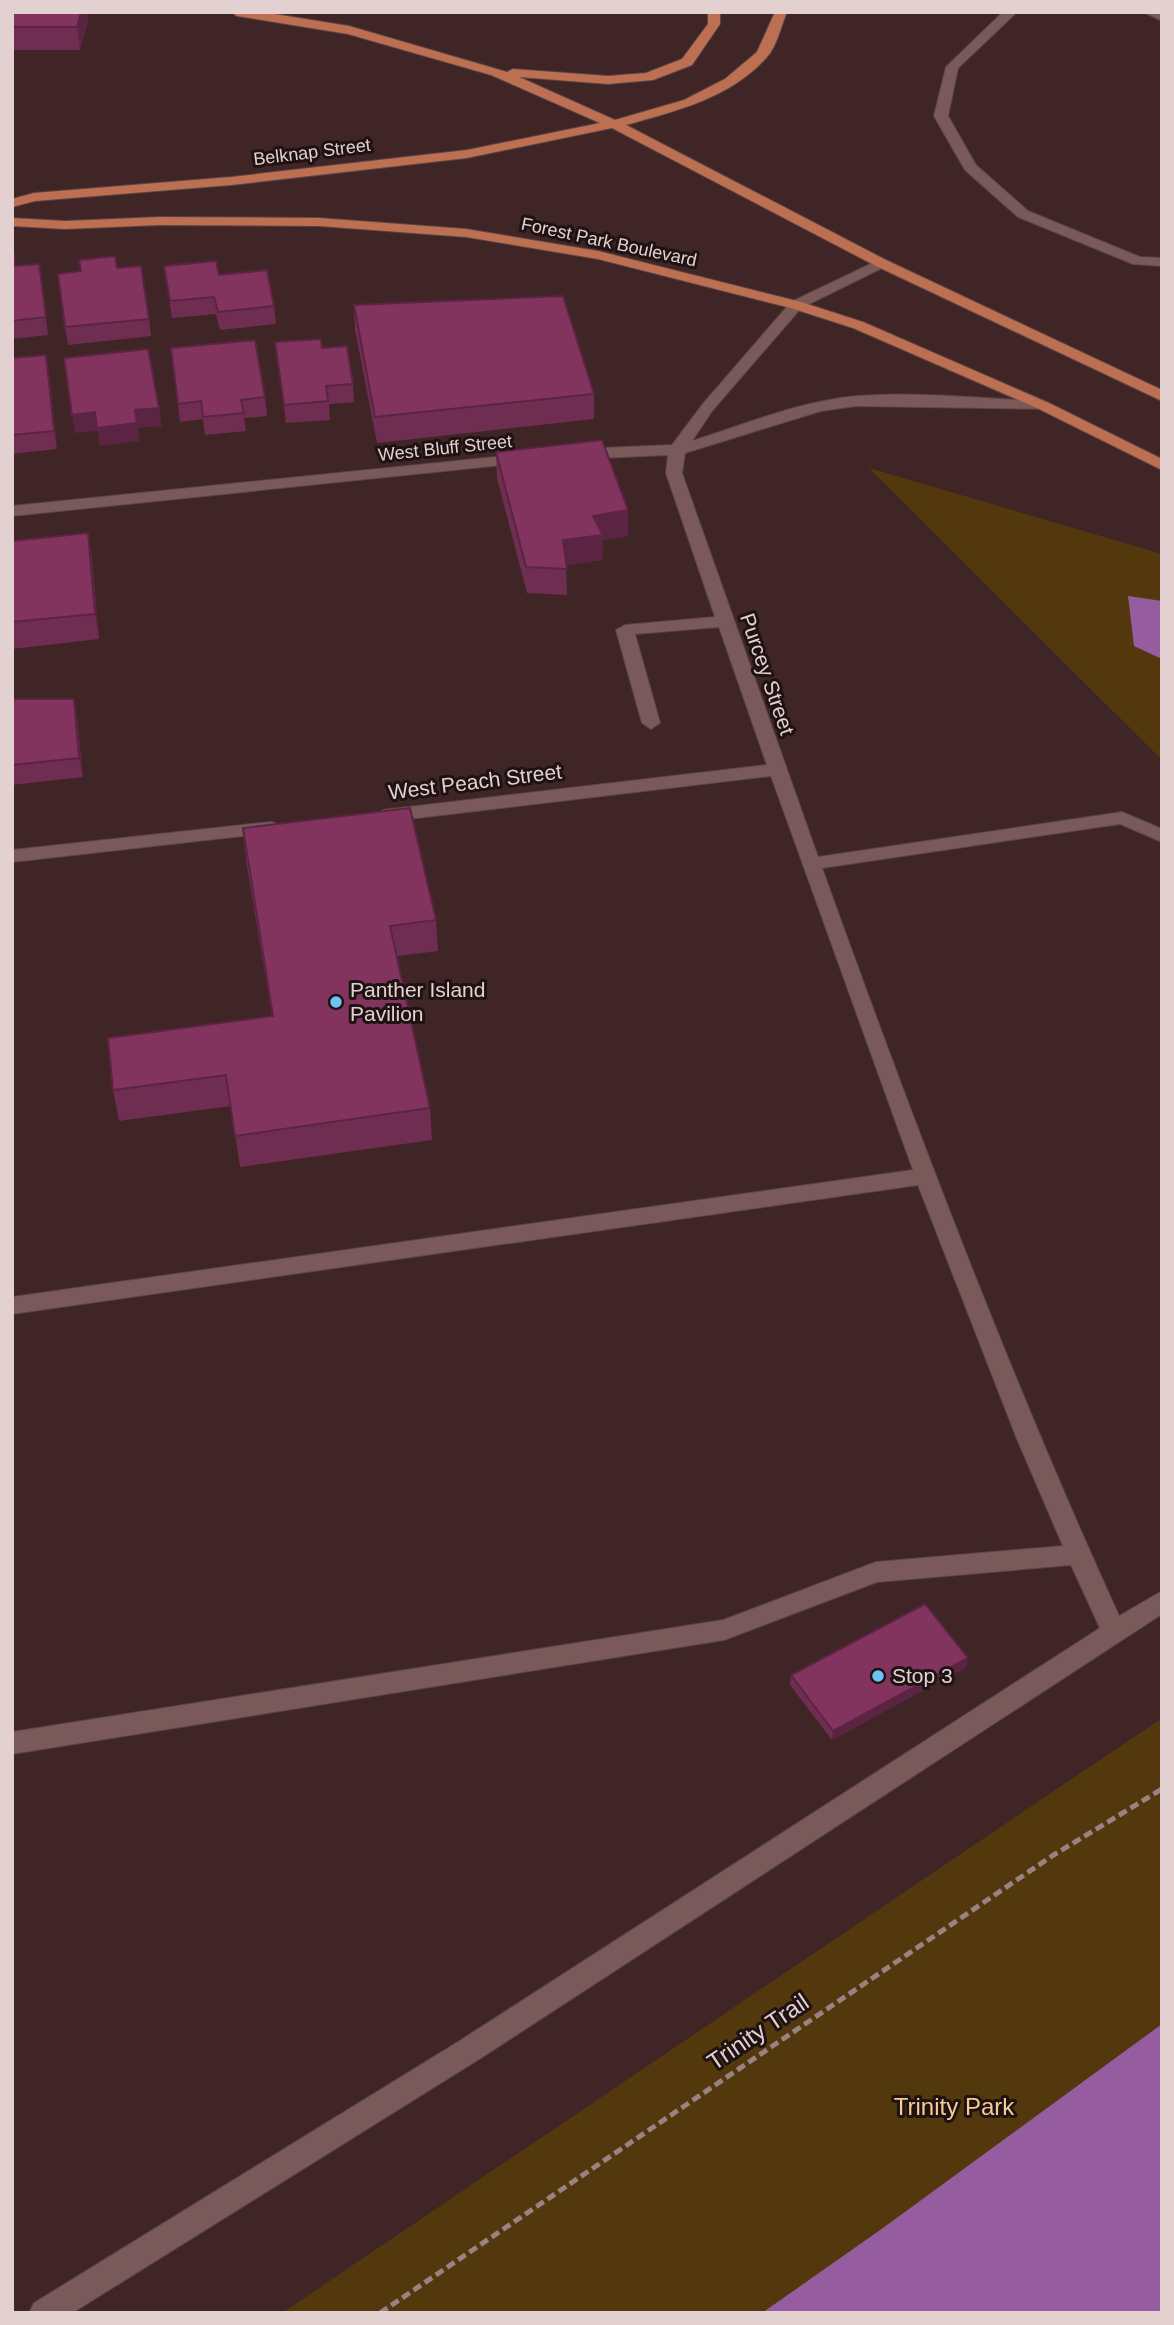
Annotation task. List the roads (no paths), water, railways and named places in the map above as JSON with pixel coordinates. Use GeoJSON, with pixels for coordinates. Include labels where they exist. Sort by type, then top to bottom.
{"type":"FeatureCollection","features":[{"type":"Feature","properties":{"kind":"main road"},"geometry":{"type":"LineString","coordinates":[[237,12],[349,30],[496,72],[614,124],[881,263],[1162,396]]}},
{"type":"Feature","properties":{"kind":"main road"},"geometry":{"type":"LineString","coordinates":[[496,72],[608,80],[648,77],[687,62],[714,24],[714,12]]}},
{"type":"Feature","properties":{"kind":"main road","name":"Belknap Street"},"geometry":{"type":"LineString","coordinates":[[12,203],[34,197],[230,181],[467,154],[614,124],[689,103],[730,82],[763,54],[781,12]]}},
{"type":"Feature","properties":{"kind":"main road","name":"Forest Park Boulevard"},"geometry":{"type":"LineString","coordinates":[[12,222],[65,225],[160,221],[319,222],[466,233],[598,256],[796,305],[858,325],[1044,406],[1162,465]]}},
{"type":"Feature","properties":{"kind":"street"},"geometry":{"type":"LineString","coordinates":[[1012,12],[952,67],[941,116],[970,167],[1023,214],[1138,261],[1162,262]]}},
{"type":"Feature","properties":{"kind":"street"},"geometry":{"type":"LineString","coordinates":[[1150,12],[1162,17]]}},
{"type":"Feature","properties":{"kind":"street"},"geometry":{"type":"LineString","coordinates":[[677,450],[706,408],[796,305],[881,263]]}},
{"type":"Feature","properties":{"kind":"street"},"geometry":{"type":"LineString","coordinates":[[567,455],[677,450],[819,407],[856,401],[898,400],[1044,406]]}},
{"type":"Feature","properties":{"kind":"street","name":"Purcey Street"},"geometry":{"type":"LineString","coordinates":[[677,450],[674,472],[776,770],[925,1176],[1030,1441],[1114,1633]]}},
{"type":"Feature","properties":{"kind":"street","name":"West Bluff Street"},"geometry":{"type":"LineString","coordinates":[[12,511],[539,458]]}},
{"type":"Feature","properties":{"kind":"street"},"geometry":{"type":"LineString","coordinates":[[652,723],[625,630],[725,621]]}},
{"type":"Feature","properties":{"kind":"street","name":"West Peach Street"},"geometry":{"type":"LineString","coordinates":[[367,818],[776,770]]}},
{"type":"Feature","properties":{"kind":"street"},"geometry":{"type":"LineString","coordinates":[[810,864],[1122,818],[1162,836]]}},
{"type":"Feature","properties":{"kind":"street"},"geometry":{"type":"LineString","coordinates":[[12,856],[285,827]]}},
{"type":"Feature","properties":{"kind":"street"},"geometry":{"type":"LineString","coordinates":[[12,1306],[925,1176]]}},
{"type":"Feature","properties":{"kind":"street"},"geometry":{"type":"LineString","coordinates":[[12,1743],[724,1630],[876,1572],[1079,1554]]}},
{"type":"Feature","properties":{"kind":"street"},"geometry":{"type":"LineString","coordinates":[[44,2313],[471,2049],[1162,1601]]}},
{"type":"Feature","properties":{"kind":"place","name":"Panther Island Pavilion"},"geometry":{"type":"Point","coordinates":[336,1002]}},
{"type":"Feature","properties":{"kind":"place","name":"Stop 3"},"geometry":{"type":"Point","coordinates":[878,1676]}},
{"type":"Feature","properties":{"kind":"park label","name":"Trinity Park"},"geometry":{"type":"Point","coordinates":[954,2107]}}]}
